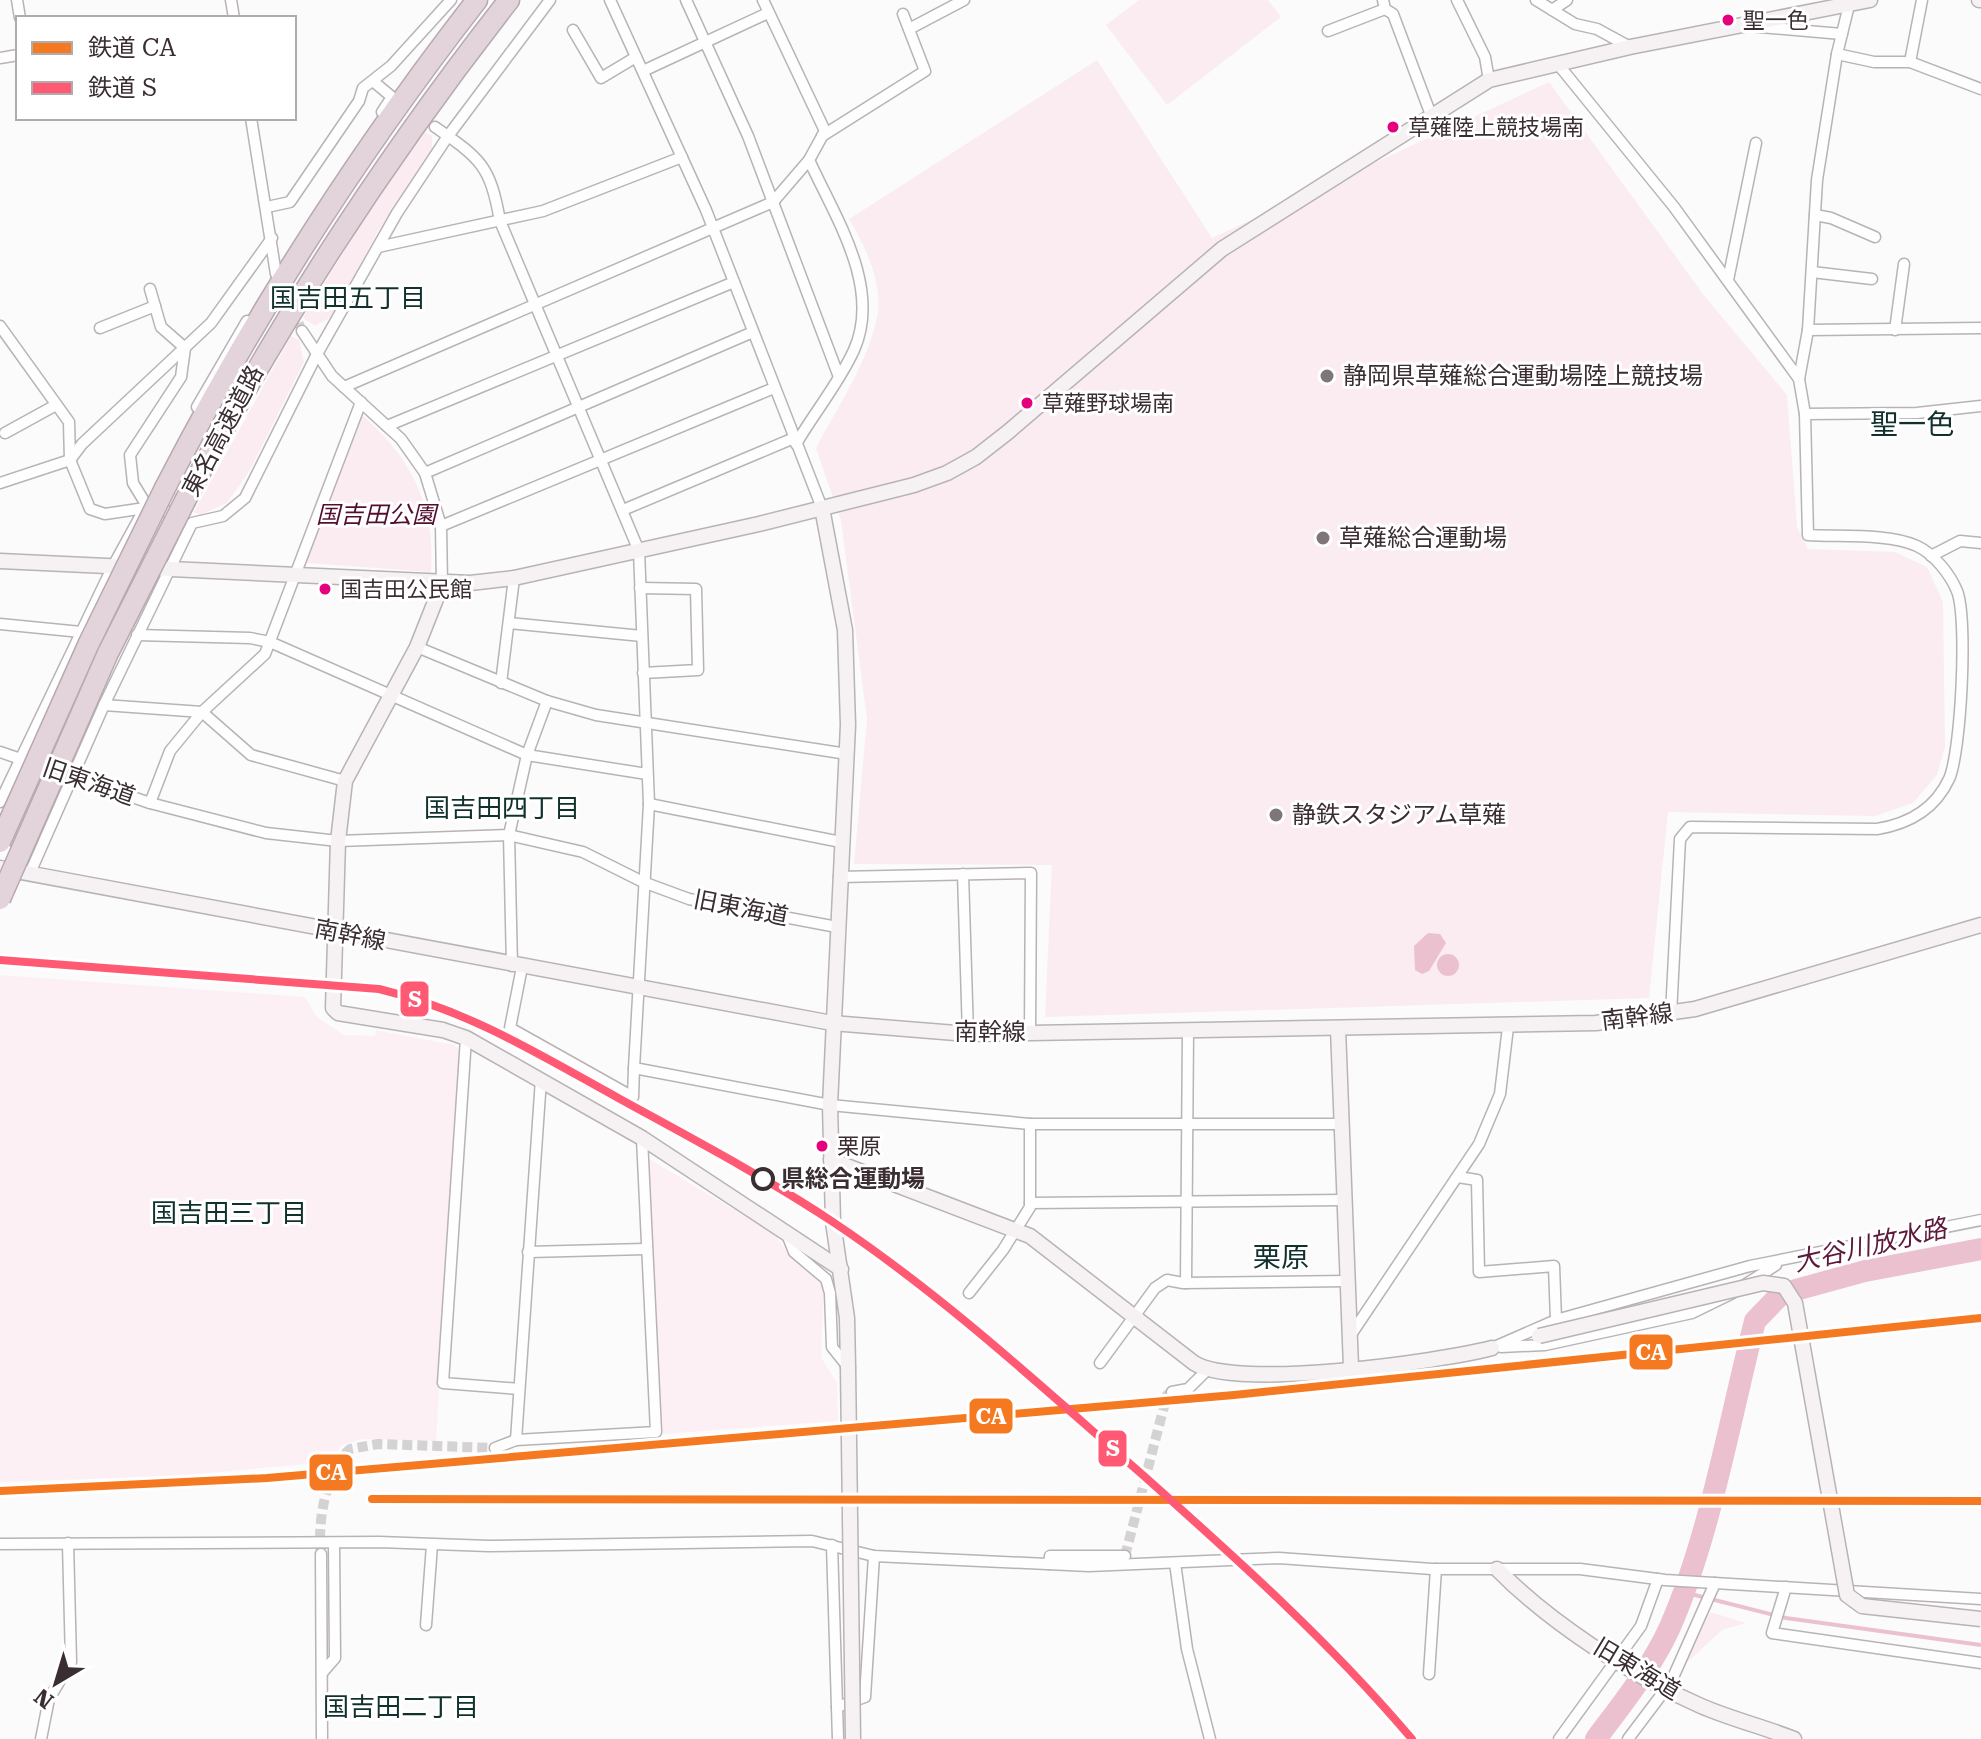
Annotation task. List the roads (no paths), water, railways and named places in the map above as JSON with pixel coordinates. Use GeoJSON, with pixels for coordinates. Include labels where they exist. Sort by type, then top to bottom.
{"type":"FeatureCollection","features":[{"type":"Feature","properties":{"kind":"highway","name":"東名高速道路"},"geometry":{"type":"LineString","coordinates":[[0,842],[89,643],[215,392],[294,259],[373,141],[477,0]]}},
{"type":"Feature","properties":{"kind":"highway","name":"東名高速道路"},"geometry":{"type":"LineString","coordinates":[[0,899],[108,653],[250,379],[312,275],[396,150],[509,0]]}},
{"type":"Feature","properties":{"kind":"street"},"geometry":{"type":"LineString","coordinates":[[267,207],[290,202],[359,101],[363,88],[374,82],[451,0]]}},
{"type":"Feature","properties":{"kind":"street"},"geometry":{"type":"LineString","coordinates":[[30,873],[104,705],[192,523],[223,516],[245,498],[317,354],[378,247],[448,136],[550,0]]}},
{"type":"Feature","properties":{"kind":"street"},"geometry":{"type":"LineString","coordinates":[[610,0],[714,229],[822,508],[845,630],[847,754],[830,1105],[833,1222],[841,1269],[848,1367],[840,1739]]}},
{"type":"Feature","properties":{"kind":"street"},"geometry":{"type":"LineString","coordinates":[[686,0],[773,202],[839,377]]}},
{"type":"Feature","properties":{"kind":"street"},"geometry":{"type":"LineString","coordinates":[[909,29],[964,0]]}},
{"type":"Feature","properties":{"kind":"street"},"geometry":{"type":"LineString","coordinates":[[1457,0],[1485,57],[1489,80]]}},
{"type":"Feature","properties":{"kind":"street"},"geometry":{"type":"LineString","coordinates":[[1536,0],[1630,47]]}},
{"type":"Feature","properties":{"kind":"street"},"geometry":{"type":"LineString","coordinates":[[1552,10],[1567,0]]}},
{"type":"Feature","properties":{"kind":"street"},"geometry":{"type":"LineString","coordinates":[[0,561],[442,584],[514,578],[914,485],[976,457],[1222,249],[1489,80],[1630,47],[1870,0]]}},
{"type":"Feature","properties":{"kind":"street"},"geometry":{"type":"LineString","coordinates":[[1910,62],[1922,0]]}},
{"type":"Feature","properties":{"kind":"street"},"geometry":{"type":"LineString","coordinates":[[344,387],[773,202],[809,160],[825,131],[764,1]]}},
{"type":"Feature","properties":{"kind":"street"},"geometry":{"type":"LineString","coordinates":[[1671,1014],[1680,839],[1683,831],[1690,827],[1895,826],[1917,816],[1935,801],[1948,781],[1957,758],[1962,609],[1946,570],[1919,546],[1902,541],[1808,535],[1805,414],[1799,379],[1808,330],[1817,180],[1837,54],[1850,2]]}},
{"type":"Feature","properties":{"kind":"street"},"geometry":{"type":"LineString","coordinates":[[1328,31],[1384,4],[1393,14],[1431,115]]}},
{"type":"Feature","properties":{"kind":"street"},"geometry":{"type":"LineString","coordinates":[[643,71],[768,13]]}},
{"type":"Feature","properties":{"kind":"street"},"geometry":{"type":"LineString","coordinates":[[822,136],[925,71],[903,14]]}},
{"type":"Feature","properties":{"kind":"street"},"geometry":{"type":"LineString","coordinates":[[1744,25],[1842,34]]}},
{"type":"Feature","properties":{"kind":"street"},"geometry":{"type":"LineString","coordinates":[[573,30],[601,78],[636,57]]}},
{"type":"Feature","properties":{"kind":"street"},"geometry":{"type":"LineString","coordinates":[[1837,54],[1874,62],[1910,62],[1981,89]]}},
{"type":"Feature","properties":{"kind":"street"},"geometry":{"type":"LineString","coordinates":[[1557,63],[1674,207],[1799,379]]}},
{"type":"Feature","properties":{"kind":"street"},"geometry":{"type":"LineString","coordinates":[[0,802],[112,568],[219,365],[392,97],[374,82]]}},
{"type":"Feature","properties":{"kind":"street"},"geometry":{"type":"LineString","coordinates":[[251,120],[276,274]]}},
{"type":"Feature","properties":{"kind":"street"},"geometry":{"type":"LineString","coordinates":[[435,127],[485,167],[494,187],[500,221],[639,551],[649,804],[633,1097],[510,1028],[517,966],[509,835],[527,755],[547,701]]}},
{"type":"Feature","properties":{"kind":"street"},"geometry":{"type":"LineString","coordinates":[[1728,280],[1756,143]]}},
{"type":"Feature","properties":{"kind":"street"},"geometry":{"type":"LineString","coordinates":[[378,247],[543,211],[682,157]]}},
{"type":"Feature","properties":{"kind":"street"},"geometry":{"type":"LineString","coordinates":[[623,510],[795,441],[839,377],[859,337],[862,284],[809,160]]}},
{"type":"Feature","properties":{"kind":"street"},"geometry":{"type":"LineString","coordinates":[[1815,215],[1831,218],[1875,237]]}},
{"type":"Feature","properties":{"kind":"street"},"geometry":{"type":"LineString","coordinates":[[0,483],[70,460],[82,444],[211,323],[272,238]]}},
{"type":"Feature","properties":{"kind":"street"},"geometry":{"type":"LineString","coordinates":[[1895,330],[1904,264]]}},
{"type":"Feature","properties":{"kind":"street"},"geometry":{"type":"LineString","coordinates":[[1812,272],[1872,279]]}},
{"type":"Feature","properties":{"kind":"street"},"geometry":{"type":"LineString","coordinates":[[387,426],[734,282]]}},
{"type":"Feature","properties":{"kind":"street"},"geometry":{"type":"LineString","coordinates":[[150,289],[161,327],[185,348]]}},
{"type":"Feature","properties":{"kind":"street"},"geometry":{"type":"LineString","coordinates":[[100,328],[155,306]]}},
{"type":"Feature","properties":{"kind":"street"},"geometry":{"type":"LineString","coordinates":[[0,326],[69,422],[70,460],[85,502],[95,512],[146,507],[204,518]]}},
{"type":"Feature","properties":{"kind":"street"},"geometry":{"type":"LineString","coordinates":[[1808,330],[1981,328]]}},
{"type":"Feature","properties":{"kind":"street"},"geometry":{"type":"LineString","coordinates":[[302,331],[344,387],[387,426],[425,473],[441,526],[442,584],[417,647],[345,781],[338,841],[330,1003],[338,1013],[443,1030],[466,1038],[642,1138],[841,1269]]}},
{"type":"Feature","properties":{"kind":"street"},"geometry":{"type":"LineString","coordinates":[[425,473],[753,332]]}},
{"type":"Feature","properties":{"kind":"street"},"geometry":{"type":"LineString","coordinates":[[146,507],[133,483],[130,455],[181,377],[185,348]]}},
{"type":"Feature","properties":{"kind":"street"},"geometry":{"type":"LineString","coordinates":[[441,526],[774,388]]}},
{"type":"Feature","properties":{"kind":"street"},"geometry":{"type":"LineString","coordinates":[[150,803],[170,751],[202,712],[265,654],[361,402]]}},
{"type":"Feature","properties":{"kind":"street"},"geometry":{"type":"LineString","coordinates":[[5,433],[56,405]]}},
{"type":"Feature","properties":{"kind":"street"},"geometry":{"type":"LineString","coordinates":[[1805,414],[1917,413],[1981,406]]}},
{"type":"Feature","properties":{"kind":"street"},"geometry":{"type":"LineString","coordinates":[[1931,556],[1960,541],[1981,543]]}},
{"type":"Feature","properties":{"kind":"street"},"geometry":{"type":"LineString","coordinates":[[501,683],[514,578]]}},
{"type":"Feature","properties":{"kind":"street"},"geometry":{"type":"LineString","coordinates":[[640,588],[696,589],[698,670],[643,673]]}},
{"type":"Feature","properties":{"kind":"street"},"geometry":{"type":"LineString","coordinates":[[509,623],[642,636]]}},
{"type":"Feature","properties":{"kind":"street"},"geometry":{"type":"LineString","coordinates":[[0,624],[81,632]]}},
{"type":"Feature","properties":{"kind":"street"},"geometry":{"type":"LineString","coordinates":[[137,635],[250,638],[270,642],[527,755],[647,774]]}},
{"type":"Feature","properties":{"kind":"street"},"geometry":{"type":"LineString","coordinates":[[417,647],[547,701],[596,715],[847,754]]}},
{"type":"Feature","properties":{"kind":"street"},"geometry":{"type":"LineString","coordinates":[[104,705],[202,712],[251,755],[345,781]]}},
{"type":"Feature","properties":{"kind":"street","name":"旧東海道"},"geometry":{"type":"LineString","coordinates":[[0,752],[150,803],[266,833],[338,841],[509,835],[583,852],[643,882],[689,899],[837,927]]}},
{"type":"Feature","properties":{"kind":"street"},"geometry":{"type":"LineString","coordinates":[[649,804],[841,842]]}},
{"type":"Feature","properties":{"kind":"street","name":"南幹線"},"geometry":{"type":"LineString","coordinates":[[0,868],[832,1023],[968,1034],[1508,1027],[1671,1014],[1981,925]]}},
{"type":"Feature","properties":{"kind":"street"},"geometry":{"type":"LineString","coordinates":[[839,877],[1031,873],[1030,1032]]}},
{"type":"Feature","properties":{"kind":"street"},"geometry":{"type":"LineString","coordinates":[[963,874],[968,1034]]}},
{"type":"Feature","properties":{"kind":"street"},"geometry":{"type":"LineString","coordinates":[[1350,1336],[1479,1144],[1500,1094],[1508,1027]]}},
{"type":"Feature","properties":{"kind":"street"},"geometry":{"type":"LineString","coordinates":[[1338,1028],[1351,1367]]}},
{"type":"Feature","properties":{"kind":"street"},"geometry":{"type":"LineString","coordinates":[[1186,1283],[1188,1031]]}},
{"type":"Feature","properties":{"kind":"street"},"geometry":{"type":"LineString","coordinates":[[466,1038],[443,1383],[519,1389]]}},
{"type":"Feature","properties":{"kind":"street"},"geometry":{"type":"LineString","coordinates":[[634,1068],[830,1105],[1030,1124],[1342,1124]]}},
{"type":"Feature","properties":{"kind":"street"},"geometry":{"type":"LineString","coordinates":[[516,1440],[541,1079]]}},
{"type":"Feature","properties":{"kind":"street"},"geometry":{"type":"LineString","coordinates":[[969,1293],[1017,1230],[1030,1203],[1030,1124]]}},
{"type":"Feature","properties":{"kind":"street"},"geometry":{"type":"LineString","coordinates":[[495,1448],[516,1440],[656,1432],[642,1138]]}},
{"type":"Feature","properties":{"kind":"street"},"geometry":{"type":"LineString","coordinates":[[831,1160],[1017,1230],[1042,1245],[1207,1370],[1250,1376],[1427,1362],[1763,1283],[1784,1286],[1795,1303],[1847,1595],[1862,1606],[1981,1619]]}},
{"type":"Feature","properties":{"kind":"street"},"geometry":{"type":"LineString","coordinates":[[1458,1177],[1477,1180],[1479,1272],[1554,1266],[1556,1320]]}},
{"type":"Feature","properties":{"kind":"street"},"geometry":{"type":"LineString","coordinates":[[1030,1203],[1344,1200]]}},
{"type":"Feature","properties":{"kind":"street"},"geometry":{"type":"LineString","coordinates":[[1492,1348],[1556,1320],[1718,1275],[1981,1220]]}},
{"type":"Feature","properties":{"kind":"street"},"geometry":{"type":"LineString","coordinates":[[786,1231],[794,1252],[826,1279],[830,1293],[832,1347],[848,1367]]}},
{"type":"Feature","properties":{"kind":"street"},"geometry":{"type":"LineString","coordinates":[[528,1252],[645,1249]]}},
{"type":"Feature","properties":{"kind":"street"},"geometry":{"type":"LineString","coordinates":[[1492,1348],[1545,1345],[1692,1313],[1726,1297],[1788,1258]]}},
{"type":"Feature","properties":{"kind":"street"},"geometry":{"type":"LineString","coordinates":[[1718,1275],[1729,1277],[1734,1282],[1726,1297]]}},
{"type":"Feature","properties":{"kind":"street"},"geometry":{"type":"LineString","coordinates":[[1100,1363],[1160,1283],[1347,1281]]}},
{"type":"Feature","properties":{"kind":"street"},"geometry":{"type":"LineString","coordinates":[[1172,1392],[1188,1389],[1207,1370]]}},
{"type":"Feature","properties":{"kind":"street"},"geometry":{"type":"LineString","coordinates":[[0,1544],[432,1545],[812,1541],[874,1556],[1049,1564],[1279,1558],[1436,1569],[1580,1569],[1662,1580],[1981,1599]]}},
{"type":"Feature","properties":{"kind":"street"},"geometry":{"type":"LineString","coordinates":[[41,1739],[49,1699],[71,1662],[68,1543]]}},
{"type":"Feature","properties":{"kind":"street"},"geometry":{"type":"LineString","coordinates":[[322,1673],[335,1658],[334,1543]]}},
{"type":"Feature","properties":{"kind":"street"},"geometry":{"type":"LineString","coordinates":[[426,1625],[432,1545]]}},
{"type":"Feature","properties":{"kind":"street"},"geometry":{"type":"LineString","coordinates":[[832,1545],[840,1739]]}},
{"type":"Feature","properties":{"kind":"street"},"geometry":{"type":"LineString","coordinates":[[321,1554],[322,1739]]}},
{"type":"Feature","properties":{"kind":"street"},"geometry":{"type":"LineString","coordinates":[[837,1707],[865,1697],[874,1556]]}},
{"type":"Feature","properties":{"kind":"street"},"geometry":{"type":"LineString","coordinates":[[1049,1564],[1050,1556],[1125,1556]]}},
{"type":"Feature","properties":{"kind":"street"},"geometry":{"type":"LineString","coordinates":[[1175,1563],[1187,1649],[1210,1739]]}},
{"type":"Feature","properties":{"kind":"street"},"geometry":{"type":"LineString","coordinates":[[1429,1674],[1436,1569]]}},
{"type":"Feature","properties":{"kind":"street","name":"旧東海道"},"geometry":{"type":"LineString","coordinates":[[1497,1569],[1533,1601],[1618,1661],[1666,1689],[1703,1707],[1794,1739]]}},
{"type":"Feature","properties":{"kind":"street"},"geometry":{"type":"LineString","coordinates":[[1559,1739],[1641,1626],[1662,1580]]}},
{"type":"Feature","properties":{"kind":"street"},"geometry":{"type":"LineString","coordinates":[[1628,1739],[1666,1689],[1691,1642],[1713,1583]]}},
{"type":"Feature","properties":{"kind":"street"},"geometry":{"type":"LineString","coordinates":[[1786,1587],[1771,1626],[1772,1633],[1981,1663]]}},
{"type":"Feature","properties":{"kind":"waterway","name":"大谷川放水路"},"geometry":{"type":"LineString","coordinates":[[1596,1739],[1654,1656],[1684,1592],[1708,1516],[1755,1321],[1781,1294],[1865,1271],[1981,1249]]}},
{"type":"Feature","properties":{"kind":"waterway"},"geometry":{"type":"LineString","coordinates":[[1683,1592],[1786,1618],[1981,1645]]}},
{"type":"Feature","properties":{"kind":"tunnel"},"geometry":{"type":"LineString","coordinates":[[280,282],[302,331]]}},
{"type":"Feature","properties":{"kind":"tunnel"},"geometry":{"type":"LineString","coordinates":[[1125,1556],[1167,1395],[1172,1392]]}},
{"type":"Feature","properties":{"kind":"tunnel"},"geometry":{"type":"LineString","coordinates":[[321,1554],[320,1527],[325,1497],[335,1470],[350,1449],[378,1444],[495,1448]]}},
{"type":"Feature","properties":{"kind":"rail line","name":"S"},"geometry":{"type":"LineString","coordinates":[[0,960],[379,989],[444,1009],[503,1035],[701,1143],[833,1222],[914,1281],[992,1344],[1248,1571],[1316,1635],[1412,1739]]}},
{"type":"Feature","properties":{"kind":"rail line","name":"CA"},"geometry":{"type":"LineString","coordinates":[[0,1491],[267,1478],[1234,1395],[1981,1318]]}},
{"type":"Feature","properties":{"kind":"rail line","name":"CA"},"geometry":{"type":"LineString","coordinates":[[372,1499],[1981,1501]]}},
{"type":"Feature","properties":{"kind":"place","name":"聖一色"},"geometry":{"type":"Point","coordinates":[1728,20]}},
{"type":"Feature","properties":{"kind":"place","name":"草薙陸上競技場南"},"geometry":{"type":"Point","coordinates":[1393,127]}},
{"type":"Feature","properties":{"kind":"place","name":"静岡県草薙総合運動場陸上競技場"},"geometry":{"type":"Point","coordinates":[1327,376]}},
{"type":"Feature","properties":{"kind":"place","name":"草薙野球場南"},"geometry":{"type":"Point","coordinates":[1027,403]}},
{"type":"Feature","properties":{"kind":"place","name":"草薙総合運動場"},"geometry":{"type":"Point","coordinates":[1323,538]}},
{"type":"Feature","properties":{"kind":"place","name":"国吉田公民館"},"geometry":{"type":"Point","coordinates":[325,589]}},
{"type":"Feature","properties":{"kind":"place","name":"静鉄スタジアム草薙"},"geometry":{"type":"Point","coordinates":[1276,815]}},
{"type":"Feature","properties":{"kind":"place","name":"栗原"},"geometry":{"type":"Point","coordinates":[822,1146]}},
{"type":"Feature","properties":{"kind":"place","name":"県総合運動場"},"geometry":{"type":"Point","coordinates":[763,1179]}},
{"type":"Feature","properties":{"kind":"district","name":"国吉田五丁目"},"geometry":{"type":"Point","coordinates":[348,298]}},
{"type":"Feature","properties":{"kind":"district","name":"聖一色"},"geometry":{"type":"Point","coordinates":[1912,424]}},
{"type":"Feature","properties":{"kind":"district","name":"国吉田四丁目"},"geometry":{"type":"Point","coordinates":[502,808]}},
{"type":"Feature","properties":{"kind":"district","name":"国吉田三丁目"},"geometry":{"type":"Point","coordinates":[229,1213]}},
{"type":"Feature","properties":{"kind":"district","name":"栗原"},"geometry":{"type":"Point","coordinates":[1281,1257]}},
{"type":"Feature","properties":{"kind":"district","name":"国吉田二丁目"},"geometry":{"type":"Point","coordinates":[401,1707]}},
{"type":"Feature","properties":{"kind":"park label","name":"国吉田公園"},"geometry":{"type":"Point","coordinates":[376,515]}}]}
